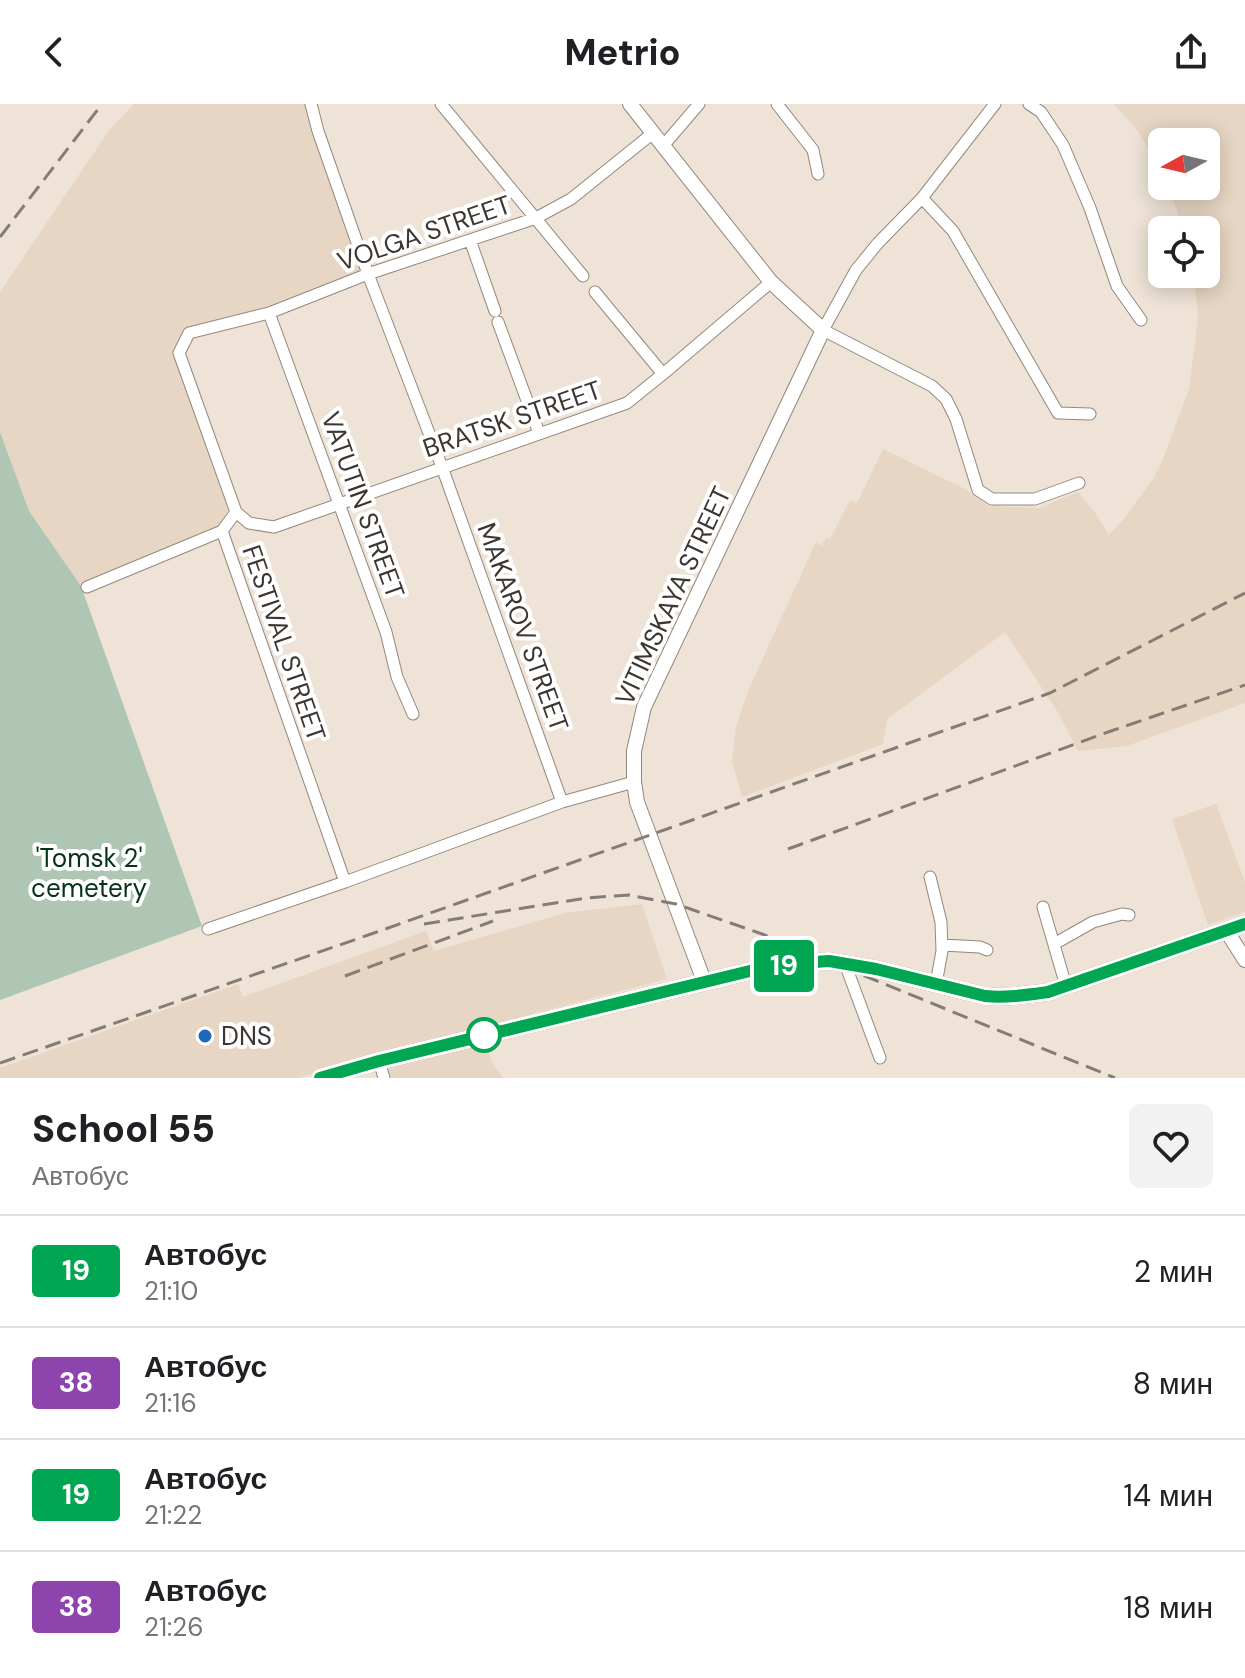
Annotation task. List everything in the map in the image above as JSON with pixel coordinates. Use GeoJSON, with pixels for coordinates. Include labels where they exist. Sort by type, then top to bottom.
{"type":"FeatureCollection","features":[{"type":"Feature","properties":{"kind":"main road"},"geometry":{"type":"LineString","coordinates":[[320,1078],[750,971],[829,961],[999,997],[1048,992],[1245,924]]}},
{"type":"Feature","properties":{"kind":"street"},"geometry":{"type":"LineString","coordinates":[[311,104],[368,274],[442,467]]}},
{"type":"Feature","properties":{"kind":"street"},"geometry":{"type":"LineString","coordinates":[[441,104],[583,276]]}},
{"type":"Feature","properties":{"kind":"street"},"geometry":{"type":"LineString","coordinates":[[630,104],[771,282],[823,330],[932,386],[946,399],[956,419],[978,490],[992,499],[1035,499],[1079,483]]}},
{"type":"Feature","properties":{"kind":"street"},"geometry":{"type":"LineString","coordinates":[[663,146],[699,104]]}},
{"type":"Feature","properties":{"kind":"street"},"geometry":{"type":"LineString","coordinates":[[777,104],[813,150],[818,174]]}},
{"type":"Feature","properties":{"kind":"street"},"geometry":{"type":"LineString","coordinates":[[823,330],[856,270],[922,198],[995,104]]}},
{"type":"Feature","properties":{"kind":"street"},"geometry":{"type":"LineString","coordinates":[[1029,104],[1041,112],[1063,145],[1090,208],[1117,286],[1141,320]]}},
{"type":"Feature","properties":{"kind":"street","name":"VOLGA STREET"},"geometry":{"type":"LineString","coordinates":[[189,333],[269,313],[368,274],[535,218],[571,199],[653,133]]}},
{"type":"Feature","properties":{"kind":"street"},"geometry":{"type":"LineString","coordinates":[[922,198],[953,231],[1058,413],[1090,414]]}},
{"type":"Feature","properties":{"kind":"street"},"geometry":{"type":"LineString","coordinates":[[470,240],[539,433]]}},
{"type":"Feature","properties":{"kind":"street","name":"BRATSK STREET"},"geometry":{"type":"LineString","coordinates":[[236,512],[249,523],[274,527],[627,403],[771,282]]}},
{"type":"Feature","properties":{"kind":"street"},"geometry":{"type":"LineString","coordinates":[[595,292],[663,374]]}},
{"type":"Feature","properties":{"kind":"street","name":"VATUTIN STREET"},"geometry":{"type":"LineString","coordinates":[[269,313],[386,632],[397,677],[413,714]]}},
{"type":"Feature","properties":{"kind":"street","name":"VITIMSKAYA STREET"},"geometry":{"type":"LineString","coordinates":[[704,981],[637,802],[634,751],[644,707],[823,330]]}},
{"type":"Feature","properties":{"kind":"street","name":"FESTIVAL STREET"},"geometry":{"type":"LineString","coordinates":[[189,333],[179,353],[236,512],[222,531],[345,882]]}},
{"type":"Feature","properties":{"kind":"street","name":"MAKAROV STREET"},"geometry":{"type":"LineString","coordinates":[[442,467],[562,802]]}},
{"type":"Feature","properties":{"kind":"street"},"geometry":{"type":"LineString","coordinates":[[87,587],[222,531]]}},
{"type":"Feature","properties":{"kind":"street"},"geometry":{"type":"LineString","coordinates":[[208,929],[562,802],[634,782]]}},
{"type":"Feature","properties":{"kind":"street"},"geometry":{"type":"LineString","coordinates":[[930,877],[941,922],[942,945],[936,984]]}},
{"type":"Feature","properties":{"kind":"street"},"geometry":{"type":"LineString","coordinates":[[1043,907],[1066,986]]}},
{"type":"Feature","properties":{"kind":"street"},"geometry":{"type":"LineString","coordinates":[[1054,944],[1093,922],[1129,915]]}},
{"type":"Feature","properties":{"kind":"street"},"geometry":{"type":"LineString","coordinates":[[1226,930],[1245,960]]}},
{"type":"Feature","properties":{"kind":"street"},"geometry":{"type":"LineString","coordinates":[[942,945],[987,950]]}},
{"type":"Feature","properties":{"kind":"street"},"geometry":{"type":"LineString","coordinates":[[842,964],[847,969],[880,1058]]}},
{"type":"Feature","properties":{"kind":"street"},"geometry":{"type":"LineString","coordinates":[[379,1061],[384,1078]]}},
{"type":"Feature","properties":{"kind":"shaded area"},"geometry":{"type":"Polygon","coordinates":[[[134,104],[306,104],[313,133],[361,271],[268,308],[185,330],[175,353],[229,508],[219,529],[81,586],[29,511],[0,432],[0,292],[110,129],[134,104]]]}},
{"type":"Feature","properties":{"kind":"shaded area"},"geometry":{"type":"Polygon","coordinates":[[[1114,104],[1245,104],[1245,703],[1127,746],[1078,751],[1059,714],[1005,632],[887,719],[883,744],[742,797],[732,761],[736,727],[748,691],[816,542],[822,546],[826,538],[830,539],[850,500],[857,503],[883,449],[965,489],[989,506],[1039,508],[1078,492],[1109,535],[1153,479],[1189,389],[1198,319],[1195,288],[1220,288],[1220,216],[1179,216],[1173,200],[1220,200],[1220,128],[1148,128],[1148,148],[1138,131],[1114,104]]]}},
{"type":"Feature","properties":{"kind":"shaded area"},"geometry":{"type":"Polygon","coordinates":[[[1216,804],[1245,882],[1245,912],[1208,925],[1172,819],[1216,804]]]}},
{"type":"Feature","properties":{"kind":"shaded area"},"geometry":{"type":"Polygon","coordinates":[[[642,904],[667,979],[378,1054],[298,1078],[0,1078],[0,1068],[238,984],[243,997],[426,931],[434,951],[565,913],[642,904]]]}},
{"type":"Feature","properties":{"kind":"shaded area"},"geometry":{"type":"Polygon","coordinates":[[[486,1041],[492,1063],[503,1078],[389,1078],[386,1067],[486,1041]]]}},
{"type":"Feature","properties":{"kind":"green space","name":"'Tomsk 2' cemetery"},"geometry":{"type":"Polygon","coordinates":[[[0,432],[29,511],[81,586],[202,926],[0,1000],[0,432]]]}},
{"type":"Feature","properties":{"kind":"railway"},"geometry":{"type":"LineString","coordinates":[[0,237],[102,104]]}},
{"type":"Feature","properties":{"kind":"railway"},"geometry":{"type":"LineString","coordinates":[[0,1063],[1050,693],[1245,593]]}},
{"type":"Feature","properties":{"kind":"railway"},"geometry":{"type":"LineString","coordinates":[[788,849],[1245,685]]}},
{"type":"Feature","properties":{"kind":"railway"},"geometry":{"type":"LineString","coordinates":[[424,924],[586,898],[629,895],[676,904],[762,934],[1115,1078]]}},
{"type":"Feature","properties":{"kind":"railway"},"geometry":{"type":"LineString","coordinates":[[345,976],[493,921]]}},
{"type":"Feature","properties":{"kind":"bus line","name":"19"},"geometry":{"type":"LineString","coordinates":[[320,1078],[750,971],[829,961],[876,969],[985,996],[1014,996],[1048,992],[1245,924]]}},
{"type":"Feature","properties":{"kind":"place","name":"DNS"},"geometry":{"type":"Point","coordinates":[205,1036]}}]}
